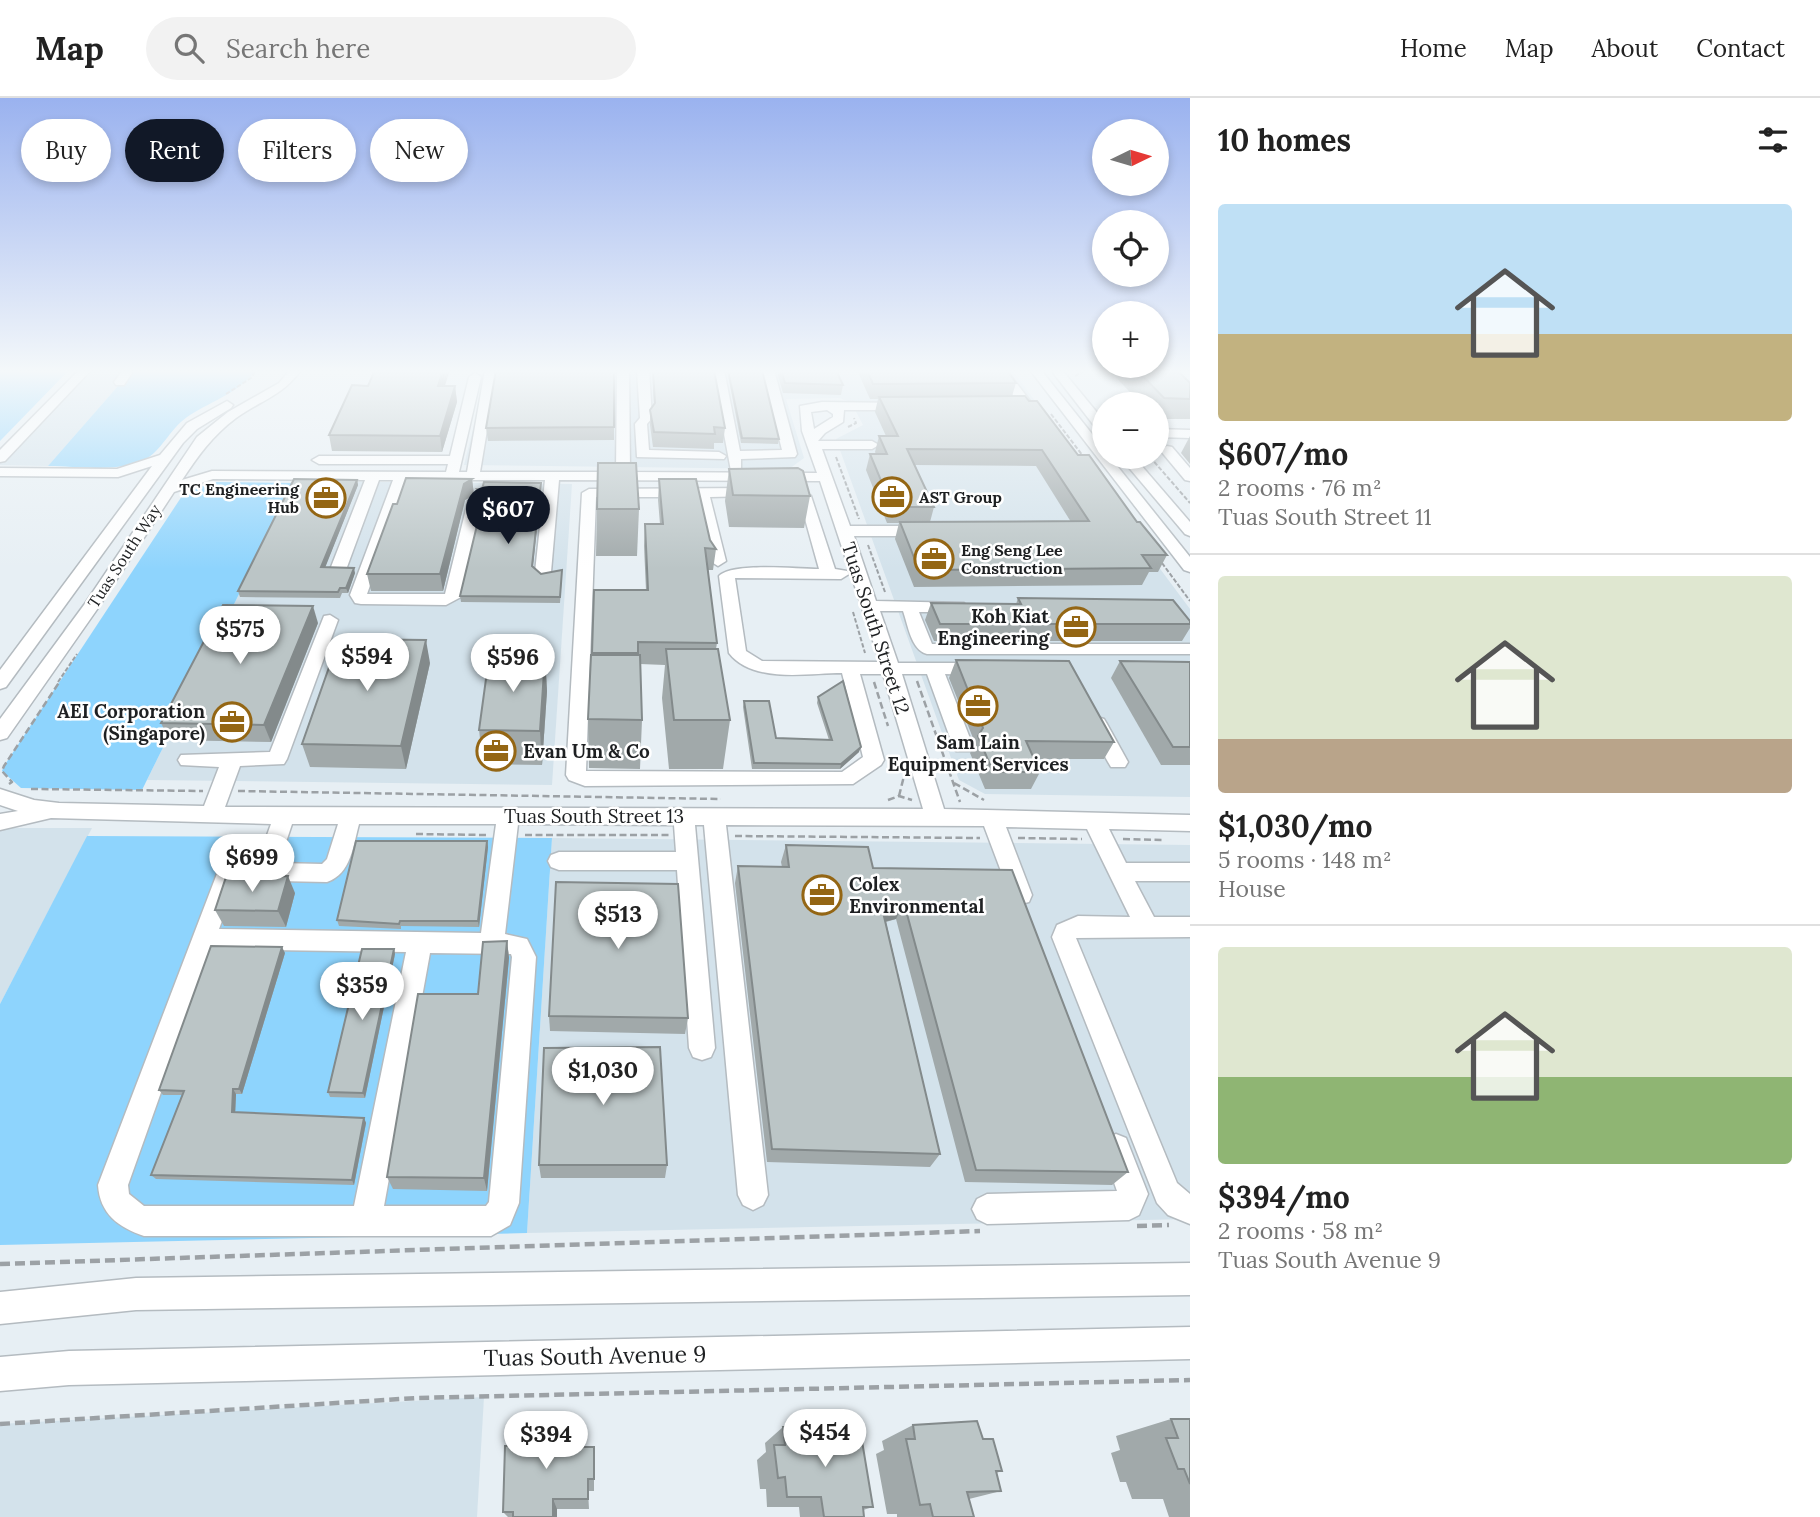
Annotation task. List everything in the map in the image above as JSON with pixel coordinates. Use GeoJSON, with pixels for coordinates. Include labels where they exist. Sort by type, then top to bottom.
{"type":"FeatureCollection","features":[{"type":"Feature","properties":{"kind":"street"},"geometry":{"type":"LineString","coordinates":[[0,458],[21,436]]}},
{"type":"Feature","properties":{"kind":"street","name":"Tuas South Way"},"geometry":{"type":"LineString","coordinates":[[0,683],[182,436]]}},
{"type":"Feature","properties":{"kind":"street","name":"Tuas South Way"},"geometry":{"type":"LineString","coordinates":[[0,733],[90,608],[187,461],[208,436]]}},
{"type":"Feature","properties":{"kind":"street"},"geometry":{"type":"LineString","coordinates":[[451,476],[461,436]]}},
{"type":"Feature","properties":{"kind":"street"},"geometry":{"type":"LineString","coordinates":[[473,476],[477,458],[477,436]]}},
{"type":"Feature","properties":{"kind":"street"},"geometry":{"type":"LineString","coordinates":[[624,436],[624,476]]}},
{"type":"Feature","properties":{"kind":"street"},"geometry":{"type":"LineString","coordinates":[[641,436],[642,453],[660,456],[790,454],[786,436]]}},
{"type":"Feature","properties":{"kind":"street"},"geometry":{"type":"LineString","coordinates":[[722,436],[730,477]]}},
{"type":"Feature","properties":{"kind":"street"},"geometry":{"type":"LineString","coordinates":[[724,436],[726,455]]}},
{"type":"Feature","properties":{"kind":"street","name":"Tuas South Street 12"},"geometry":{"type":"LineString","coordinates":[[811,436],[858,574],[861,607],[891,669],[934,811]]}},
{"type":"Feature","properties":{"kind":"street"},"geometry":{"type":"LineString","coordinates":[[817,436],[814,442],[872,445]]}},
{"type":"Feature","properties":{"kind":"street"},"geometry":{"type":"LineString","coordinates":[[1086,436],[1190,567]]}},
{"type":"Feature","properties":{"kind":"street"},"geometry":{"type":"LineString","coordinates":[[1190,450],[1167,450],[1190,477]]}},
{"type":"Feature","properties":{"kind":"street"},"geometry":{"type":"LineString","coordinates":[[312,475],[322,454],[455,460]]}},
{"type":"Feature","properties":{"kind":"street"},"geometry":{"type":"LineString","coordinates":[[660,456],[661,477]]}},
{"type":"Feature","properties":{"kind":"street"},"geometry":{"type":"LineString","coordinates":[[0,472],[118,473],[164,458]]}},
{"type":"Feature","properties":{"kind":"street"},"geometry":{"type":"LineString","coordinates":[[187,461],[191,467],[212,475]]}},
{"type":"Feature","properties":{"kind":"street"},"geometry":{"type":"LineString","coordinates":[[167,490],[212,475],[275,469],[312,475],[826,477]]}},
{"type":"Feature","properties":{"kind":"street"},"geometry":{"type":"LineString","coordinates":[[1137,469],[1190,531]]}},
{"type":"Feature","properties":{"kind":"street"},"geometry":{"type":"LineString","coordinates":[[118,473],[132,478],[143,487]]}},
{"type":"Feature","properties":{"kind":"street"},"geometry":{"type":"LineString","coordinates":[[339,566],[373,475]]}},
{"type":"Feature","properties":{"kind":"street"},"geometry":{"type":"LineString","coordinates":[[401,475],[358,595],[361,599],[446,600],[453,597],[475,501]]}},
{"type":"Feature","properties":{"kind":"street"},"geometry":{"type":"LineString","coordinates":[[543,572],[552,476]]}},
{"type":"Feature","properties":{"kind":"street"},"geometry":{"type":"LineString","coordinates":[[828,573],[806,499],[796,493],[597,491],[588,495],[576,775],[585,779],[846,779],[874,760],[860,669]]}},
{"type":"Feature","properties":{"kind":"street"},"geometry":{"type":"LineString","coordinates":[[702,492],[718,561]]}},
{"type":"Feature","properties":{"kind":"street"},"geometry":{"type":"LineString","coordinates":[[844,531],[939,531]]}},
{"type":"Feature","properties":{"kind":"street"},"geometry":{"type":"LineString","coordinates":[[858,574],[736,573],[727,576],[738,653],[755,666],[762,667],[998,669]]}},
{"type":"Feature","properties":{"kind":"street"},"geometry":{"type":"LineString","coordinates":[[909,606],[927,649],[1190,649]]}},
{"type":"Feature","properties":{"kind":"street"},"geometry":{"type":"LineString","coordinates":[[861,607],[976,607]]}},
{"type":"Feature","properties":{"kind":"street"},"geometry":{"type":"LineString","coordinates":[[188,760],[271,760],[280,757],[330,620]]}},
{"type":"Feature","properties":{"kind":"street"},"geometry":{"type":"LineString","coordinates":[[934,669],[963,746]]}},
{"type":"Feature","properties":{"kind":"street"},"geometry":{"type":"LineString","coordinates":[[1088,706],[1118,762]]}},
{"type":"Feature","properties":{"kind":"street"},"geometry":{"type":"LineString","coordinates":[[212,814],[232,760]]}},
{"type":"Feature","properties":{"kind":"street","name":"Tuas South Street 13"},"geometry":{"type":"LineString","coordinates":[[6,788],[9,802],[59,811],[351,816],[506,825],[715,826],[934,811],[996,828],[1094,821],[1190,823]]}},
{"type":"Feature","properties":{"kind":"street"},"geometry":{"type":"LineString","coordinates":[[0,822],[59,811]]}},
{"type":"Feature","properties":{"kind":"street"},"geometry":{"type":"LineString","coordinates":[[265,871],[284,816]]}},
{"type":"Feature","properties":{"kind":"street"},"geometry":{"type":"LineString","coordinates":[[204,939],[519,946],[524,957],[504,1203],[499,1214],[491,1221],[144,1221],[120,1209],[113,1195],[113,1185],[229,871],[327,873],[334,869],[351,816]]}},
{"type":"Feature","properties":{"kind":"street"},"geometry":{"type":"LineString","coordinates":[[1094,821],[1147,927]]}},
{"type":"Feature","properties":{"kind":"street"},"geometry":{"type":"LineString","coordinates":[[492,944],[506,825]]}},
{"type":"Feature","properties":{"kind":"street"},"geometry":{"type":"LineString","coordinates":[[685,826],[702,1048]]}},
{"type":"Feature","properties":{"kind":"street"},"geometry":{"type":"LineString","coordinates":[[715,826],[752,1195]]}},
{"type":"Feature","properties":{"kind":"street"},"geometry":{"type":"LineString","coordinates":[[996,828],[1027,912]]}},
{"type":"Feature","properties":{"kind":"street"},"geometry":{"type":"LineString","coordinates":[[559,861],[687,861]]}},
{"type":"Feature","properties":{"kind":"street"},"geometry":{"type":"LineString","coordinates":[[1119,872],[1190,872]]}},
{"type":"Feature","properties":{"kind":"street"},"geometry":{"type":"LineString","coordinates":[[1184,1217],[1167,1193],[1064,937],[1065,932],[1078,926],[1190,927]]}},
{"type":"Feature","properties":{"kind":"street"},"geometry":{"type":"LineString","coordinates":[[366,1222],[421,943]]}},
{"type":"Feature","properties":{"kind":"street"},"geometry":{"type":"LineString","coordinates":[[984,1220],[1129,1205],[1133,1194],[1109,1130]]}},
{"type":"Feature","properties":{"kind":"street"},"geometry":{"type":"LineString","coordinates":[[0,1308],[136,1294],[1190,1279]]}},
{"type":"Feature","properties":{"kind":"street","name":"Tuas South Avenue 9"},"geometry":{"type":"LineString","coordinates":[[0,1374],[69,1368],[1190,1343]]}},
{"type":"Feature","properties":{"kind":"path"},"geometry":{"type":"LineString","coordinates":[[833,436],[832,445],[890,606]]}},
{"type":"Feature","properties":{"kind":"path"},"geometry":{"type":"LineString","coordinates":[[1068,436],[1084,458]]}},
{"type":"Feature","properties":{"kind":"path"},"geometry":{"type":"LineString","coordinates":[[1160,469],[1190,503]]}},
{"type":"Feature","properties":{"kind":"path"},"geometry":{"type":"LineString","coordinates":[[1157,557],[1190,601]]}},
{"type":"Feature","properties":{"kind":"path"},"geometry":{"type":"LineString","coordinates":[[861,607],[860,669],[891,734]]}},
{"type":"Feature","properties":{"kind":"path"},"geometry":{"type":"LineString","coordinates":[[21,788],[6,788],[2,771],[4,766],[78,653]]}},
{"type":"Feature","properties":{"kind":"path"},"geometry":{"type":"LineString","coordinates":[[883,801],[900,796],[934,811],[960,802],[913,669]]}},
{"type":"Feature","properties":{"kind":"path"},"geometry":{"type":"LineString","coordinates":[[900,796],[904,774]]}},
{"type":"Feature","properties":{"kind":"path"},"geometry":{"type":"LineString","coordinates":[[954,783],[987,802],[974,802]]}},
{"type":"Feature","properties":{"kind":"path"},"geometry":{"type":"LineString","coordinates":[[28,789],[731,799]]}},
{"type":"Feature","properties":{"kind":"path"},"geometry":{"type":"LineString","coordinates":[[409,834],[506,825],[685,826]]}},
{"type":"Feature","properties":{"kind":"path"},"geometry":{"type":"LineString","coordinates":[[715,826],[996,828]]}},
{"type":"Feature","properties":{"kind":"path"},"geometry":{"type":"LineString","coordinates":[[1125,1227],[1184,1217]]}},
{"type":"Feature","properties":{"kind":"path"},"geometry":{"type":"LineString","coordinates":[[0,1264],[984,1220]]}},
{"type":"Feature","properties":{"kind":"path"},"geometry":{"type":"LineString","coordinates":[[0,1424],[417,1398],[1190,1380]]}},
{"type":"Feature","properties":{"kind":"shaded area"},"geometry":{"type":"Polygon","coordinates":[[[13,436],[74,436],[48,466],[0,465],[0,450],[13,436]]]}},
{"type":"Feature","properties":{"kind":"shaded area"},"geometry":{"type":"Polygon","coordinates":[[[74,436],[168,436],[149,457],[126,466],[48,466],[74,436]]]}},
{"type":"Feature","properties":{"kind":"shaded area"},"geometry":{"type":"Polygon","coordinates":[[[471,436],[797,436],[804,458],[789,469],[464,465],[471,436]]]}},
{"type":"Feature","properties":{"kind":"shaded area"},"geometry":{"type":"Polygon","coordinates":[[[841,436],[1061,436],[1190,609],[1190,797],[985,794],[959,780],[836,439],[841,436]]]}},
{"type":"Feature","properties":{"kind":"shaded area"},"geometry":{"type":"Polygon","coordinates":[[[295,481],[572,484],[552,785],[147,780],[295,481]]]}},
{"type":"Feature","properties":{"kind":"shaded area"},"geometry":{"type":"Polygon","coordinates":[[[211,482],[294,483],[142,790],[21,788],[2,771],[4,766],[182,496],[211,482]]]}},
{"type":"Feature","properties":{"kind":"shaded area"},"geometry":{"type":"Polygon","coordinates":[[[0,828],[92,828],[0,1004],[0,828]]]}},
{"type":"Feature","properties":{"kind":"shaded area"},"geometry":{"type":"Polygon","coordinates":[[[87,836],[552,838],[527,1233],[0,1245],[0,1004],[87,836]]]}},
{"type":"Feature","properties":{"kind":"shaded area"},"geometry":{"type":"Polygon","coordinates":[[[552,838],[1190,845],[1190,1219],[527,1233],[552,838]]]}},
{"type":"Feature","properties":{"kind":"shaded area"},"geometry":{"type":"Polygon","coordinates":[[[484,1397],[477,1517],[0,1517],[0,1424],[484,1397]]]}},
{"type":"Feature","properties":{"kind":"building"},"geometry":{"type":"Polygon","coordinates":[[[778,436],[779,439],[742,438],[778,436]]]}},
{"type":"Feature","properties":{"kind":"building"},"geometry":{"type":"Polygon","coordinates":[[[879,436],[1064,436],[1078,455],[1089,455],[1092,469],[1099,469],[1137,522],[1140,522],[1167,555],[1142,555],[1151,568],[919,570],[900,522],[1089,521],[1042,450],[907,449],[934,507],[892,507],[870,454],[887,454],[879,436]]]}},
{"type":"Feature","properties":{"kind":"building"},"geometry":{"type":"Polygon","coordinates":[[[598,463],[636,463],[639,509],[597,509],[598,463]]]}},
{"type":"Feature","properties":{"kind":"building"},"geometry":{"type":"Polygon","coordinates":[[[798,468],[803,471],[810,496],[733,495],[729,469],[798,468]]]}},
{"type":"Feature","properties":{"kind":"building"},"geometry":{"type":"Polygon","coordinates":[[[406,478],[472,479],[464,484],[440,574],[367,574],[393,504],[397,504],[406,478]]]}},
{"type":"Feature","properties":{"kind":"building"},"geometry":{"type":"Polygon","coordinates":[[[294,479],[357,480],[321,567],[354,568],[346,588],[340,588],[338,592],[238,591],[294,479]]]}},
{"type":"Feature","properties":{"kind":"building"},"geometry":{"type":"Polygon","coordinates":[[[659,479],[696,479],[710,540],[716,549],[705,548],[717,643],[638,642],[638,653],[592,653],[594,590],[648,590],[645,524],[663,524],[659,479]]]}},
{"type":"Feature","properties":{"kind":"building"},"geometry":{"type":"Polygon","coordinates":[[[484,482],[541,483],[532,566],[541,574],[562,570],[560,597],[460,596],[484,496],[477,489],[482,489],[484,482]]]}},
{"type":"Feature","properties":{"kind":"building"},"geometry":{"type":"Polygon","coordinates":[[[1018,598],[1173,600],[1190,624],[940,624],[931,603],[1021,604],[1018,598]]]}},
{"type":"Feature","properties":{"kind":"building"},"geometry":{"type":"Polygon","coordinates":[[[223,605],[313,606],[264,725],[161,723],[223,605]]]}},
{"type":"Feature","properties":{"kind":"building"},"geometry":{"type":"Polygon","coordinates":[[[339,639],[426,640],[401,746],[302,744],[339,639]]]}},
{"type":"Feature","properties":{"kind":"building"},"geometry":{"type":"Polygon","coordinates":[[[666,649],[718,649],[730,720],[674,720],[666,649]]]}},
{"type":"Feature","properties":{"kind":"building"},"geometry":{"type":"Polygon","coordinates":[[[591,655],[640,655],[642,720],[588,719],[591,655]]]}},
{"type":"Feature","properties":{"kind":"building"},"geometry":{"type":"Polygon","coordinates":[[[489,657],[545,657],[540,731],[479,730],[489,657]]]}},
{"type":"Feature","properties":{"kind":"building"},"geometry":{"type":"Polygon","coordinates":[[[956,660],[1069,661],[1114,742],[1026,741],[1040,772],[993,772],[978,736],[983,728],[956,660]]]}},
{"type":"Feature","properties":{"kind":"building"},"geometry":{"type":"Polygon","coordinates":[[[1120,661],[1190,662],[1190,747],[1173,747],[1120,661]]]}},
{"type":"Feature","properties":{"kind":"building"},"geometry":{"type":"Polygon","coordinates":[[[843,681],[861,747],[841,764],[754,763],[744,701],[769,701],[776,738],[832,740],[818,697],[843,681]]]}},
{"type":"Feature","properties":{"kind":"building"},"geometry":{"type":"Polygon","coordinates":[[[356,841],[487,841],[478,921],[400,921],[399,924],[337,920],[356,841]]]}},
{"type":"Feature","properties":{"kind":"building"},"geometry":{"type":"Polygon","coordinates":[[[786,845],[868,847],[873,868],[1012,870],[1128,1172],[976,1170],[904,903],[882,908],[940,1154],[772,1149],[738,866],[789,867],[786,845]]]}},
{"type":"Feature","properties":{"kind":"building"},"geometry":{"type":"Polygon","coordinates":[[[288,876],[278,911],[215,910],[226,877],[288,876]]]}},
{"type":"Feature","properties":{"kind":"building"},"geometry":{"type":"Polygon","coordinates":[[[556,882],[678,884],[688,1018],[549,1016],[556,882]]]}},
{"type":"Feature","properties":{"kind":"building"},"geometry":{"type":"Polygon","coordinates":[[[507,941],[484,1178],[387,1177],[418,994],[478,994],[483,942],[507,941]]]}},
{"type":"Feature","properties":{"kind":"building"},"geometry":{"type":"Polygon","coordinates":[[[211,946],[282,947],[239,1089],[233,1089],[232,1112],[364,1118],[352,1180],[151,1175],[184,1091],[159,1090],[211,946]]]}},
{"type":"Feature","properties":{"kind":"building"},"geometry":{"type":"Polygon","coordinates":[[[362,949],[394,949],[363,1093],[328,1092],[362,949]]]}},
{"type":"Feature","properties":{"kind":"building"},"geometry":{"type":"Polygon","coordinates":[[[660,1047],[667,1165],[539,1165],[544,1048],[660,1047]]]}},
{"type":"Feature","properties":{"kind":"building"},"geometry":{"type":"Polygon","coordinates":[[[1171,1419],[1190,1419],[1190,1484],[1184,1469],[1178,1469],[1166,1438],[1178,1438],[1171,1419]]]}},
{"type":"Feature","properties":{"kind":"building"},"geometry":{"type":"Polygon","coordinates":[[[977,1421],[983,1439],[993,1439],[1002,1471],[996,1471],[1001,1491],[967,1492],[974,1517],[933,1517],[930,1504],[920,1505],[906,1439],[915,1439],[913,1425],[977,1421]]]}},
{"type":"Feature","properties":{"kind":"building"},"geometry":{"type":"Polygon","coordinates":[[[783,1427],[849,1427],[851,1441],[862,1441],[873,1507],[863,1507],[864,1517],[824,1517],[821,1497],[787,1497],[785,1477],[778,1478],[774,1445],[785,1445],[783,1427]]]}},
{"type":"Feature","properties":{"kind":"building"},"geometry":{"type":"Polygon","coordinates":[[[582,1429],[582,1447],[594,1447],[594,1479],[588,1479],[588,1499],[553,1499],[553,1517],[513,1517],[513,1512],[503,1512],[505,1446],[515,1446],[516,1431],[582,1429]]]}},
{"type":"Feature","properties":{"kind":"place","name":"AST Group"},"geometry":{"type":"Point","coordinates":[892,497]}},
{"type":"Feature","properties":{"kind":"place","name":"TC Engineering Hub"},"geometry":{"type":"Point","coordinates":[326,498]}},
{"type":"Feature","properties":{"kind":"place","name":"Eng Seng Lee Construction"},"geometry":{"type":"Point","coordinates":[934,559]}},
{"type":"Feature","properties":{"kind":"place","name":"Koh Kiat Engineering"},"geometry":{"type":"Point","coordinates":[1076,627]}},
{"type":"Feature","properties":{"kind":"place","name":"Sam Lain Equipment Services"},"geometry":{"type":"Point","coordinates":[978,706]}},
{"type":"Feature","properties":{"kind":"place","name":"AEI Corporation (Singapore)"},"geometry":{"type":"Point","coordinates":[232,722]}},
{"type":"Feature","properties":{"kind":"place","name":"Evan Um & Co"},"geometry":{"type":"Point","coordinates":[496,751]}},
{"type":"Feature","properties":{"kind":"place","name":"Colex Environmental"},"geometry":{"type":"Point","coordinates":[822,895]}}]}
